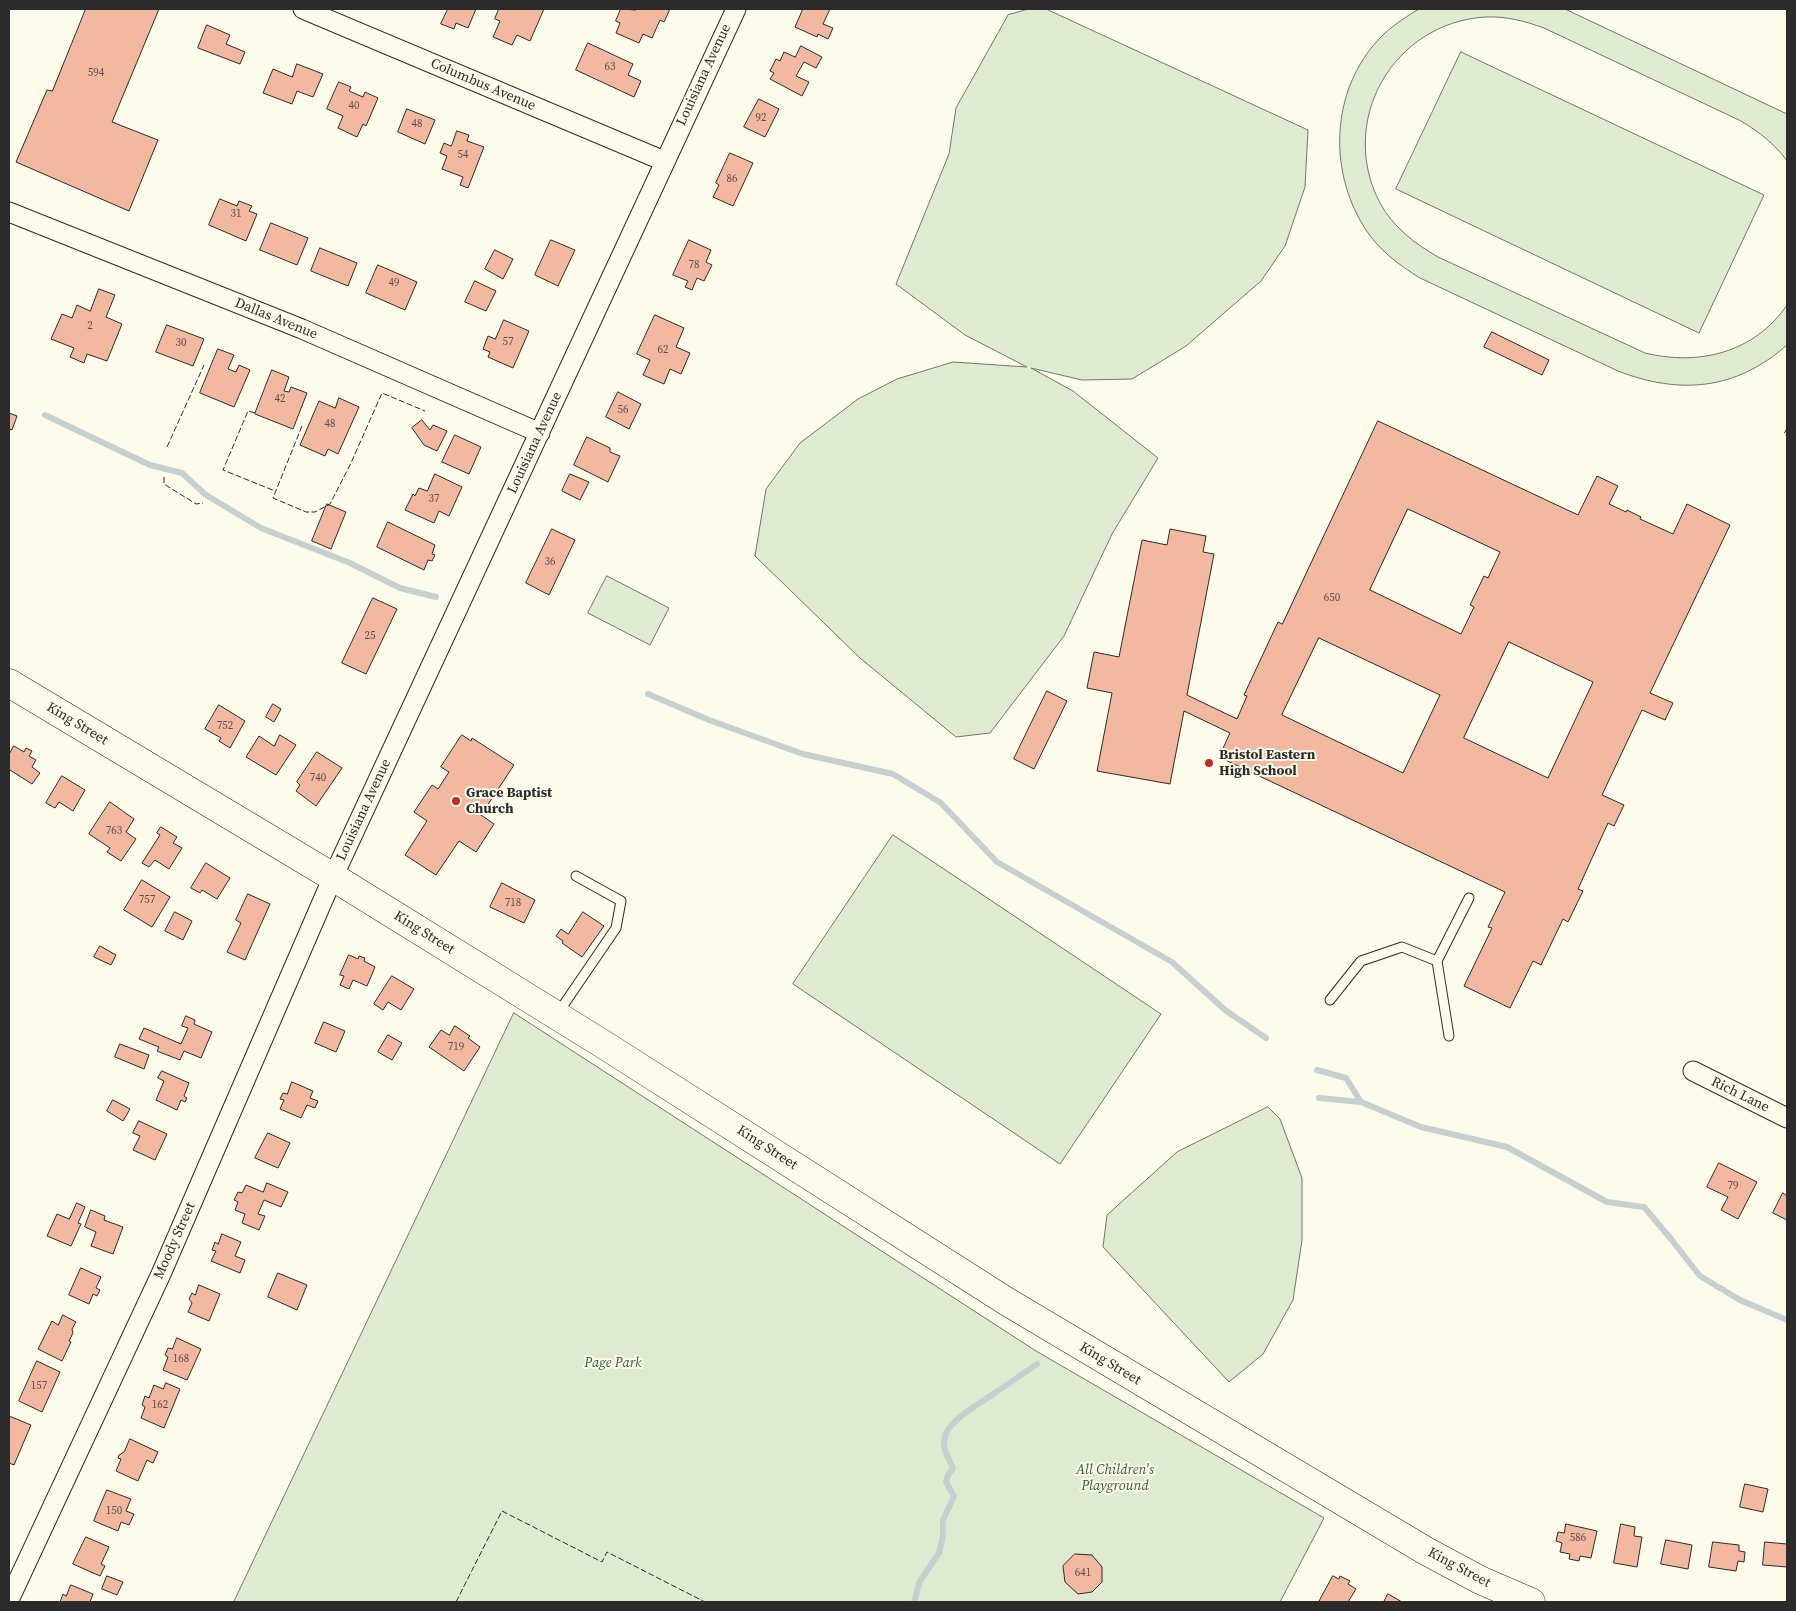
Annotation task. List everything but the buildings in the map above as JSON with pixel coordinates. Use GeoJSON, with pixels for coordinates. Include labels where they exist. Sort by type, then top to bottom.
{"type":"FeatureCollection","features":[{"type":"Feature","properties":{"kind":"main road","name":"King Street"},"geometry":{"type":"LineString","coordinates":[[9,683],[333,877],[557,1016],[1014,1306],[1426,1550],[1480,1580],[1531,1602]]}},
{"type":"Feature","properties":{"kind":"street","name":"Columbus Avenue"},"geometry":{"type":"LineString","coordinates":[[303,9],[664,161]]}},
{"type":"Feature","properties":{"kind":"street","name":"Louisiana Avenue"},"geometry":{"type":"LineString","coordinates":[[333,877],[736,9]]}},
{"type":"Feature","properties":{"kind":"street","name":"Dallas Avenue"},"geometry":{"type":"LineString","coordinates":[[9,212],[302,329],[540,433]]}},
{"type":"Feature","properties":{"kind":"street","name":"Moody Street"},"geometry":{"type":"LineString","coordinates":[[9,1600],[161,1274],[333,877]]}},
{"type":"Feature","properties":{"kind":"street","name":"Rich Lane"},"geometry":{"type":"LineString","coordinates":[[1693,1071],[1787,1118]]}},
{"type":"Feature","properties":{"kind":"lane"},"geometry":{"type":"LineString","coordinates":[[557,1016],[616,928],[621,901],[576,876]]}},
{"type":"Feature","properties":{"kind":"lane"},"geometry":{"type":"LineString","coordinates":[[1449,1036],[1437,961],[1470,898]]}},
{"type":"Feature","properties":{"kind":"lane"},"geometry":{"type":"LineString","coordinates":[[1330,1000],[1361,961],[1402,947],[1437,961]]}},
{"type":"Feature","properties":{"kind":"green space"},"geometry":{"type":"Polygon","coordinates":[[[1029,9],[1046,9],[1308,130],[1305,187],[1285,246],[1261,281],[1186,346],[1132,379],[1082,380],[1031,368],[1073,391],[1158,458],[1112,534],[1064,636],[990,733],[956,737],[860,658],[755,556],[766,489],[800,443],[858,399],[897,379],[953,362],[1027,367],[965,335],[896,284],[949,154],[956,108],[1008,15],[1029,9]]]}},
{"type":"Feature","properties":{"kind":"green space"},"geometry":{"type":"Polygon","coordinates":[[[1419,9],[1565,9],[1787,114],[1787,161],[1766,139],[1741,121],[1544,28],[1500,17],[1485,17],[1452,23],[1424,37],[1400,57],[1382,82],[1370,110],[1365,140],[1368,172],[1385,212],[1405,234],[1438,257],[1645,353],[1685,358],[1724,352],[1742,345],[1758,335],[1774,321],[1787,305],[1787,345],[1768,360],[1748,371],[1707,384],[1685,385],[1641,379],[1618,371],[1420,278],[1383,251],[1366,230],[1353,206],[1344,181],[1340,154],[1340,128],[1345,102],[1354,77],[1367,54],[1385,33],[1419,9]]]}},
{"type":"Feature","properties":{"kind":"green space"},"geometry":{"type":"Polygon","coordinates":[[[1461,52],[1764,195],[1699,333],[1396,189],[1461,52]]]}},
{"type":"Feature","properties":{"kind":"green space"},"geometry":{"type":"Polygon","coordinates":[[[607,576],[669,608],[650,645],[588,613],[607,576]]]}},
{"type":"Feature","properties":{"kind":"green space"},"geometry":{"type":"Polygon","coordinates":[[[893,835],[1161,1014],[1060,1164],[793,984],[893,835]]]}},
{"type":"Feature","properties":{"kind":"green space","name":"Page Park"},"geometry":{"type":"Polygon","coordinates":[[[514,1013],[1036,1351],[1324,1518],[1280,1602],[234,1602],[514,1013]]]}},
{"type":"Feature","properties":{"kind":"green space"},"geometry":{"type":"Polygon","coordinates":[[[1268,1107],[1280,1119],[1302,1178],[1302,1240],[1293,1300],[1263,1354],[1229,1382],[1103,1247],[1107,1215],[1177,1152],[1268,1107]]]}},
{"type":"Feature","properties":{"kind":"waterway"},"geometry":{"type":"LineString","coordinates":[[45,415],[150,465],[182,473],[206,495],[261,528],[350,563],[400,588],[436,597]]}},
{"type":"Feature","properties":{"kind":"waterway"},"geometry":{"type":"LineString","coordinates":[[648,694],[709,720],[803,754],[893,774],[941,803],[997,862],[1172,962],[1225,1010],[1266,1038]]}},
{"type":"Feature","properties":{"kind":"waterway"},"geometry":{"type":"LineString","coordinates":[[1317,1070],[1346,1078],[1361,1102],[1421,1127],[1507,1147],[1607,1202],[1644,1207],[1700,1276],[1740,1300],[1787,1320]]}},
{"type":"Feature","properties":{"kind":"waterway"},"geometry":{"type":"LineString","coordinates":[[1319,1098],[1361,1102]]}},
{"type":"Feature","properties":{"kind":"waterway"},"geometry":{"type":"LineString","coordinates":[[914,1602],[920,1581],[939,1553],[943,1536],[943,1520],[954,1496],[946,1482],[948,1475],[953,1469],[945,1449],[944,1441],[947,1431],[966,1412],[1037,1364]]}},
{"type":"Feature","properties":{"kind":"fence"},"geometry":{"type":"LineString","coordinates":[[167,447],[204,365]]}},
{"type":"Feature","properties":{"kind":"fence"},"geometry":{"type":"LineString","coordinates":[[302,426],[273,498],[306,512],[315,512],[330,504],[351,463],[382,393],[425,411]]}},
{"type":"Feature","properties":{"kind":"fence"},"geometry":{"type":"LineString","coordinates":[[255,413],[248,411],[223,470],[275,491]]}},
{"type":"Feature","properties":{"kind":"fence"},"geometry":{"type":"LineString","coordinates":[[1787,428],[1784,434],[1787,436]]}},
{"type":"Feature","properties":{"kind":"fence"},"geometry":{"type":"LineString","coordinates":[[164,477],[164,484],[196,504],[203,503]]}},
{"type":"Feature","properties":{"kind":"fence"},"geometry":{"type":"LineString","coordinates":[[456,1602],[502,1511],[602,1562],[607,1552],[705,1602]]}},
{"type":"Feature","properties":{"kind":"place","name":"Bristol Eastern High School"},"geometry":{"type":"Point","coordinates":[1209,763]}},
{"type":"Feature","properties":{"kind":"place","name":"Grace Baptist Church"},"geometry":{"type":"Point","coordinates":[456,801]}},
{"type":"Feature","properties":{"kind":"park label","name":"All Children's Playground"},"geometry":{"type":"Point","coordinates":[1115,1478]}}]}
